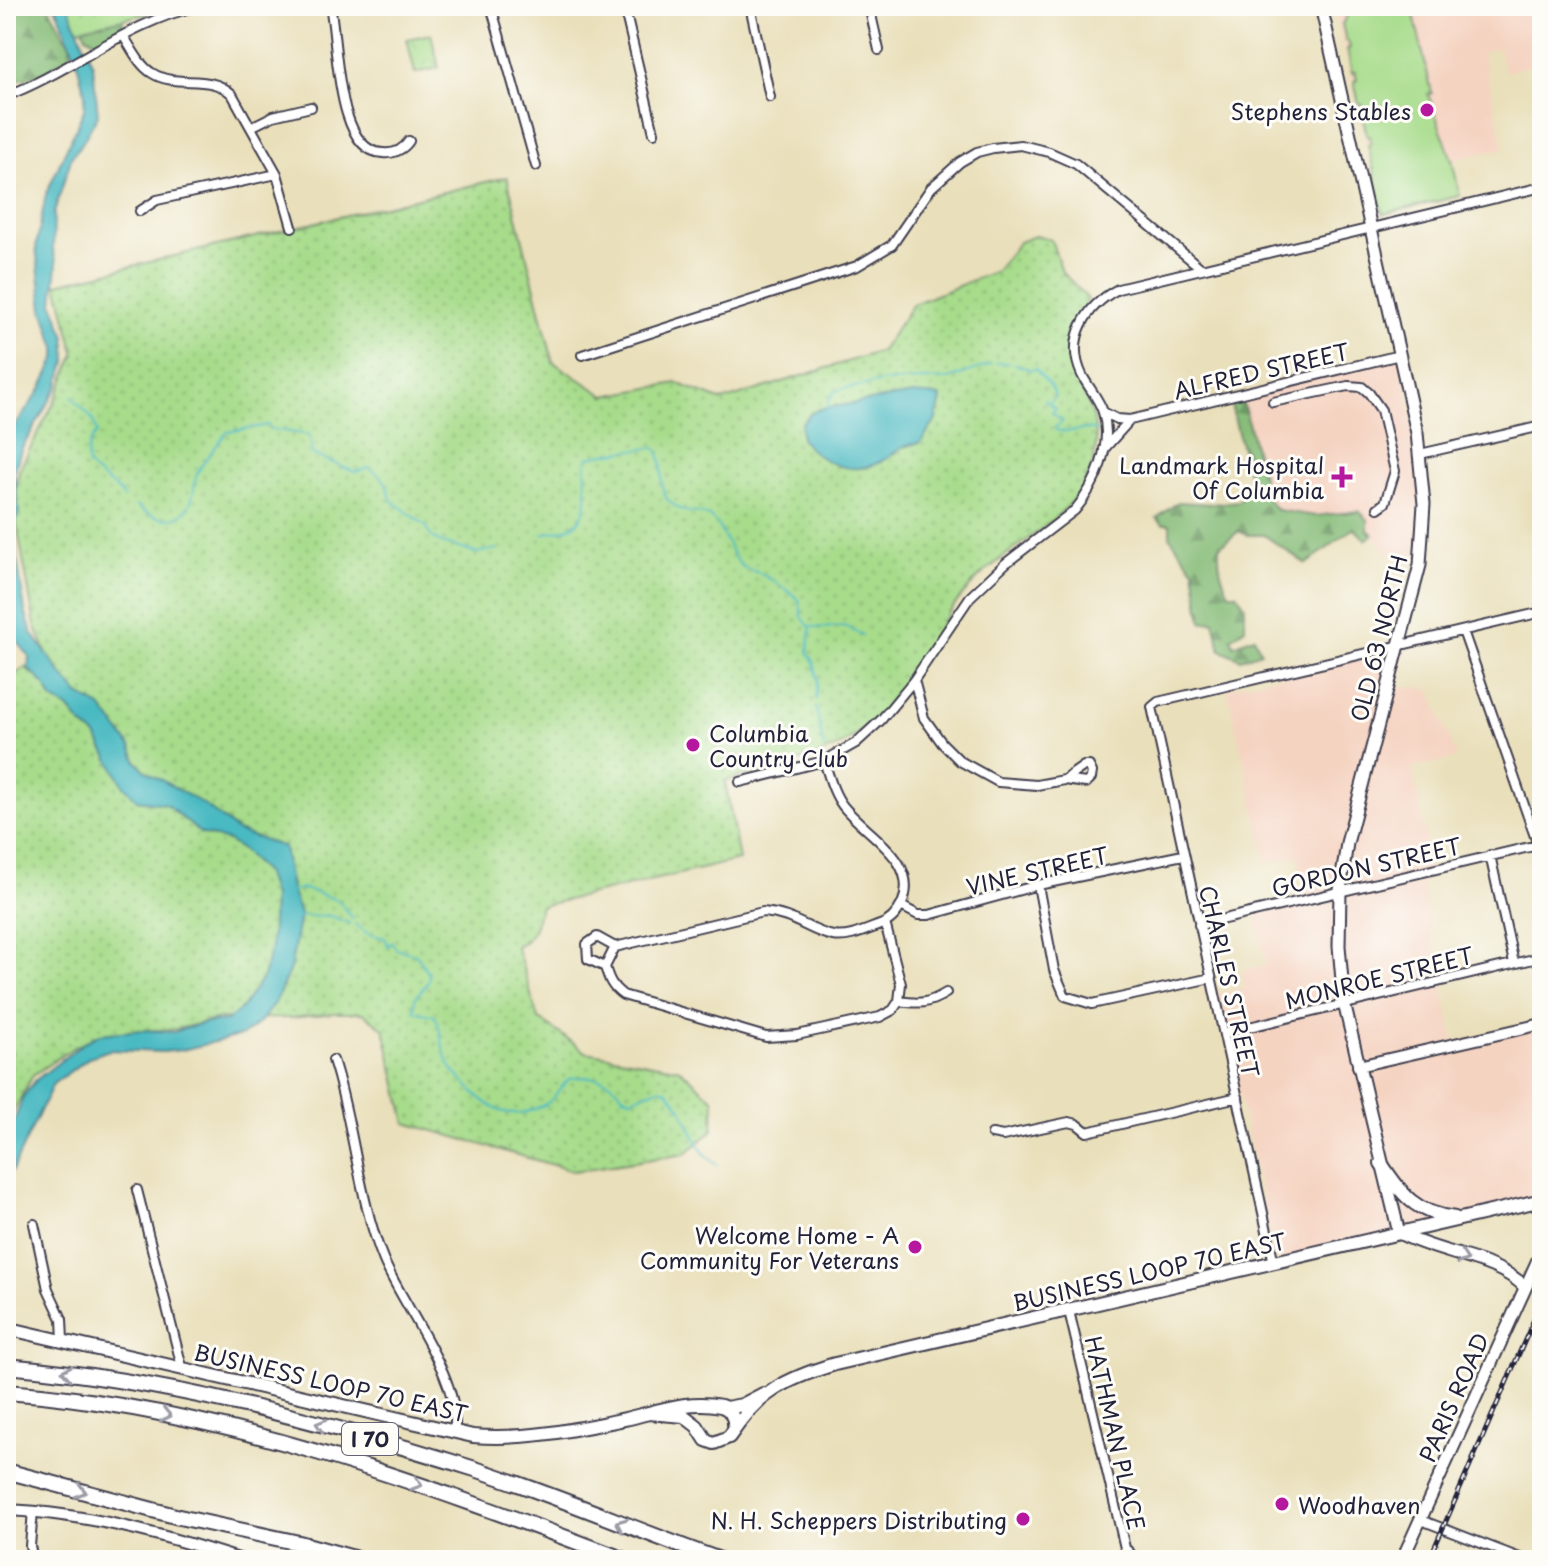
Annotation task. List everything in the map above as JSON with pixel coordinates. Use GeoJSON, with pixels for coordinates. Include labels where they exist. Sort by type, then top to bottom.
{"type":"FeatureCollection","features":[{"type":"Feature","properties":{"kind":"highway","name":"I 70"},"geometry":{"type":"LineString","coordinates":[[6,1366],[54,1370],[282,1413],[475,1469],[720,1560]]}},
{"type":"Feature","properties":{"kind":"highway","name":"I 70"},"geometry":{"type":"LineString","coordinates":[[6,1392],[51,1395],[258,1435],[475,1503],[625,1560]]}},
{"type":"Feature","properties":{"kind":"highway"},"geometry":{"type":"LineString","coordinates":[[6,1471],[179,1517],[361,1560]]}},
{"type":"Feature","properties":{"kind":"main road","name":"OLD 63 NORTH"},"geometry":{"type":"LineString","coordinates":[[1321,6],[1400,355],[1420,454],[1424,504],[1420,565],[1347,843],[1340,890],[1339,946],[1344,1003],[1399,1233]]}},
{"type":"Feature","properties":{"kind":"main road"},"geometry":{"type":"LineString","coordinates":[[1381,1163],[1412,1204],[1440,1216],[1466,1219]]}},
{"type":"Feature","properties":{"kind":"main road","name":"BUSINESS LOOP 70 EAST"},"geometry":{"type":"LineString","coordinates":[[726,1408],[742,1405],[788,1380],[835,1364],[1542,1200]]}},
{"type":"Feature","properties":{"kind":"main road"},"geometry":{"type":"LineString","coordinates":[[1399,1233],[1420,1244],[1505,1272],[1525,1287]]}},
{"type":"Feature","properties":{"kind":"main road","name":"PARIS ROAD"},"geometry":{"type":"LineString","coordinates":[[1402,1560],[1542,1251]]}},
{"type":"Feature","properties":{"kind":"main road","name":"BUSINESS LOOP 70 EAST"},"geometry":{"type":"LineString","coordinates":[[6,1328],[454,1433],[496,1438],[587,1427],[673,1405],[710,1406]]}},
{"type":"Feature","properties":{"kind":"main road","name":"BUSINESS LOOP 70 EAST"},"geometry":{"type":"LineString","coordinates":[[734,1430],[770,1391]]}},
{"type":"Feature","properties":{"kind":"main road"},"geometry":{"type":"LineString","coordinates":[[710,1406],[726,1408],[735,1422],[734,1430],[722,1442],[706,1440],[697,1426],[703,1411],[710,1406]]}},
{"type":"Feature","properties":{"kind":"main road","name":"BUSINESS LOOP 70 EAST"},"geometry":{"type":"LineString","coordinates":[[649,1413],[684,1416],[697,1426]]}},
{"type":"Feature","properties":{"kind":"street"},"geometry":{"type":"LineString","coordinates":[[6,96],[170,14],[199,6]]}},
{"type":"Feature","properties":{"kind":"street"},"geometry":{"type":"LineString","coordinates":[[330,6],[337,64],[353,133],[365,147],[383,154],[404,148],[409,141]]}},
{"type":"Feature","properties":{"kind":"street"},"geometry":{"type":"LineString","coordinates":[[491,6],[536,166]]}},
{"type":"Feature","properties":{"kind":"street"},"geometry":{"type":"LineString","coordinates":[[624,6],[654,133]]}},
{"type":"Feature","properties":{"kind":"street"},"geometry":{"type":"LineString","coordinates":[[750,6],[770,97]]}},
{"type":"Feature","properties":{"kind":"street"},"geometry":{"type":"LineString","coordinates":[[869,6],[879,50]]}},
{"type":"Feature","properties":{"kind":"street"},"geometry":{"type":"LineString","coordinates":[[124,37],[143,66],[156,75],[222,85],[232,94],[277,174],[292,227]]}},
{"type":"Feature","properties":{"kind":"street"},"geometry":{"type":"LineString","coordinates":[[251,127],[273,116],[311,107]]}},
{"type":"Feature","properties":{"kind":"street"},"geometry":{"type":"LineString","coordinates":[[582,355],[857,266],[892,245],[931,188],[947,171],[977,152],[1007,146],[1035,148],[1076,164],[1202,269]]}},
{"type":"Feature","properties":{"kind":"street"},"geometry":{"type":"LineString","coordinates":[[140,211],[157,200],[277,174]]}},
{"type":"Feature","properties":{"kind":"street"},"geometry":{"type":"LineString","coordinates":[[1104,450],[1103,412],[1081,373],[1075,348],[1077,334],[1092,306],[1118,289],[1542,187]]}},
{"type":"Feature","properties":{"kind":"street","name":"ALFRED STREET"},"geometry":{"type":"LineString","coordinates":[[1130,420],[1400,355]]}},
{"type":"Feature","properties":{"kind":"street"},"geometry":{"type":"LineString","coordinates":[[1273,402],[1348,386],[1362,387],[1369,393],[1381,410],[1395,471],[1385,503],[1378,508]]}},
{"type":"Feature","properties":{"kind":"street"},"geometry":{"type":"LineString","coordinates":[[1103,412],[1117,419],[1130,420]]}},
{"type":"Feature","properties":{"kind":"street"},"geometry":{"type":"LineString","coordinates":[[740,782],[824,761],[856,743],[881,720],[914,680],[970,597],[1006,563],[1075,510],[1089,491],[1104,450],[1130,420]]}},
{"type":"Feature","properties":{"kind":"street"},"geometry":{"type":"LineString","coordinates":[[1420,454],[1542,426]]}},
{"type":"Feature","properties":{"kind":"street"},"geometry":{"type":"LineString","coordinates":[[1398,646],[1542,612]]}},
{"type":"Feature","properties":{"kind":"street"},"geometry":{"type":"LineString","coordinates":[[1463,631],[1540,844]]}},
{"type":"Feature","properties":{"kind":"street","name":"CHARLES STREET"},"geometry":{"type":"LineString","coordinates":[[1274,1263],[1152,707],[1158,702],[1398,646]]}},
{"type":"Feature","properties":{"kind":"street"},"geometry":{"type":"LineString","coordinates":[[914,680],[924,718],[960,761],[998,782],[1037,785],[1064,780]]}},
{"type":"Feature","properties":{"kind":"street"},"geometry":{"type":"LineString","coordinates":[[824,761],[843,806],[897,859],[904,872],[907,889],[901,906],[885,923],[847,936],[832,936],[781,913],[763,912],[615,947],[597,937],[587,944],[588,959],[605,967],[613,988],[623,995],[766,1037],[797,1035],[880,1017],[893,1010],[899,1001],[901,984],[885,923]]}},
{"type":"Feature","properties":{"kind":"street","name":"GORDON STREET"},"geometry":{"type":"LineString","coordinates":[[1199,925],[1540,844]]}},
{"type":"Feature","properties":{"kind":"street","name":"VINE STREET"},"geometry":{"type":"LineString","coordinates":[[901,906],[918,915],[929,915],[1038,885],[1183,855]]}},
{"type":"Feature","properties":{"kind":"street"},"geometry":{"type":"LineString","coordinates":[[1490,855],[1514,963]]}},
{"type":"Feature","properties":{"kind":"street"},"geometry":{"type":"LineString","coordinates":[[1038,885],[1054,970],[1065,996],[1092,1004],[1211,978]]}},
{"type":"Feature","properties":{"kind":"street"},"geometry":{"type":"LineString","coordinates":[[605,967],[615,947]]}},
{"type":"Feature","properties":{"kind":"street","name":"MONROE STREET"},"geometry":{"type":"LineString","coordinates":[[1224,1033],[1542,957]]}},
{"type":"Feature","properties":{"kind":"street"},"geometry":{"type":"LineString","coordinates":[[899,1001],[921,1004],[946,993]]}},
{"type":"Feature","properties":{"kind":"street"},"geometry":{"type":"LineString","coordinates":[[1358,1066],[1542,1024]]}},
{"type":"Feature","properties":{"kind":"street"},"geometry":{"type":"LineString","coordinates":[[333,1060],[377,1242],[452,1396],[457,1418],[454,1433]]}},
{"type":"Feature","properties":{"kind":"street"},"geometry":{"type":"LineString","coordinates":[[992,1134],[1003,1136],[1069,1122],[1087,1132],[1238,1097]]}},
{"type":"Feature","properties":{"kind":"street"},"geometry":{"type":"LineString","coordinates":[[137,1190],[182,1367]]}},
{"type":"Feature","properties":{"kind":"street"},"geometry":{"type":"LineString","coordinates":[[34,1224],[48,1289],[62,1319],[63,1340]]}},
{"type":"Feature","properties":{"kind":"street","name":"HATHMAN PLACE"},"geometry":{"type":"LineString","coordinates":[[1069,1311],[1125,1548],[1137,1560]]}},
{"type":"Feature","properties":{"kind":"street"},"geometry":{"type":"LineString","coordinates":[[6,1510],[126,1525],[242,1560]]}},
{"type":"Feature","properties":{"kind":"street"},"geometry":{"type":"LineString","coordinates":[[33,1511],[30,1546],[33,1560]]}},
{"type":"Feature","properties":{"kind":"street"},"geometry":{"type":"LineString","coordinates":[[1421,1520],[1525,1560]]}},
{"type":"Feature","properties":{"kind":"shaded area","name":"Stephens Stables"},"geometry":{"type":"Polygon","coordinates":[[[1335,6],[1542,6],[1542,63],[1505,72],[1499,48],[1482,52],[1504,148],[1452,160],[1460,196],[1383,214],[1335,6]]]}},
{"type":"Feature","properties":{"kind":"shaded area","name":"Landmark Hospital Of Columbia"},"geometry":{"type":"Polygon","coordinates":[[[1400,355],[1420,454],[1420,565],[1391,556],[1368,530],[1359,511],[1315,516],[1277,510],[1268,500],[1241,393],[1400,355]]]}},
{"type":"Feature","properties":{"kind":"shaded area"},"geometry":{"type":"Polygon","coordinates":[[[1408,645],[1397,686],[1430,689],[1457,758],[1412,768],[1432,870],[1420,874],[1454,1042],[1542,1020],[1542,1199],[1276,1261],[1217,994],[1245,987],[1242,971],[1266,964],[1254,913],[1308,899],[1298,856],[1267,863],[1227,688],[1408,645]]]}},
{"type":"Feature","properties":{"kind":"green space"},"geometry":{"type":"Polygon","coordinates":[[[6,6],[48,6],[70,45],[71,55],[33,76],[9,78],[6,72],[6,6]]]}},
{"type":"Feature","properties":{"kind":"green space"},"geometry":{"type":"Polygon","coordinates":[[[54,6],[183,6],[68,31],[54,6]]]}},
{"type":"Feature","properties":{"kind":"green space"},"geometry":{"type":"Polygon","coordinates":[[[74,6],[122,7],[123,29],[98,42],[86,36],[74,6]]]}},
{"type":"Feature","properties":{"kind":"green space"},"geometry":{"type":"Polygon","coordinates":[[[1376,6],[1412,6],[1432,93],[1428,94],[1452,160],[1460,196],[1383,214],[1368,144],[1371,143],[1370,136],[1367,136],[1362,104],[1359,104],[1354,81],[1357,80],[1355,72],[1352,73],[1347,49],[1350,48],[1342,24],[1350,12],[1376,6]]]}},
{"type":"Feature","properties":{"kind":"green space"},"geometry":{"type":"Polygon","coordinates":[[[431,34],[439,68],[415,73],[407,39],[431,34]]]}},
{"type":"Feature","properties":{"kind":"green space","name":"Columbia Country Club"},"geometry":{"type":"Polygon","coordinates":[[[507,177],[553,362],[605,396],[677,383],[722,401],[881,351],[913,304],[996,271],[1019,242],[1037,235],[1051,240],[1062,272],[1088,299],[1067,343],[1069,358],[1095,425],[1096,447],[1087,479],[1062,512],[994,564],[960,598],[899,689],[863,729],[841,745],[816,756],[725,781],[739,860],[541,906],[530,935],[516,945],[538,1018],[586,1052],[680,1069],[714,1100],[713,1130],[685,1154],[574,1171],[406,1123],[384,1029],[363,1013],[219,1019],[177,1029],[109,1033],[76,1046],[33,1075],[6,1125],[6,680],[26,667],[31,674],[50,662],[35,625],[14,509],[19,470],[55,401],[75,354],[57,284],[507,177]]]}},
{"type":"Feature","properties":{"kind":"green space"},"geometry":{"type":"Polygon","coordinates":[[[1243,403],[1268,500],[1277,510],[1315,516],[1359,511],[1368,520],[1368,530],[1373,534],[1366,540],[1354,528],[1306,564],[1264,535],[1247,535],[1239,531],[1219,547],[1226,587],[1229,593],[1237,593],[1245,606],[1245,628],[1231,638],[1234,645],[1254,637],[1261,652],[1241,659],[1221,650],[1214,621],[1202,622],[1194,570],[1170,537],[1170,524],[1163,524],[1157,518],[1178,502],[1212,504],[1239,501],[1251,484],[1231,405],[1243,403]]]}},
{"type":"Feature","properties":{"kind":"water"},"geometry":{"type":"Polygon","coordinates":[[[56,6],[68,6],[93,65],[98,115],[72,156],[54,213],[53,250],[57,265],[53,303],[65,335],[67,360],[58,386],[21,450],[14,472],[19,511],[13,534],[25,611],[32,633],[60,672],[79,695],[101,707],[146,771],[205,805],[237,831],[284,847],[291,889],[300,914],[291,966],[277,999],[261,1021],[243,1035],[182,1050],[109,1050],[90,1057],[53,1084],[6,1183],[6,1143],[23,1097],[36,1080],[86,1041],[100,1034],[141,1030],[174,1032],[203,1023],[227,1021],[242,1008],[263,977],[271,948],[273,897],[266,874],[242,850],[228,841],[200,833],[166,804],[137,800],[124,786],[96,736],[68,708],[52,699],[45,685],[28,668],[29,656],[15,638],[7,616],[6,438],[41,389],[56,358],[56,348],[43,310],[36,247],[46,194],[84,110],[85,95],[76,58],[56,6]]]}},
{"type":"Feature","properties":{"kind":"water"},"geometry":{"type":"Polygon","coordinates":[[[913,394],[939,396],[941,400],[935,422],[920,443],[903,448],[880,462],[847,468],[817,455],[801,439],[801,424],[811,413],[820,409],[913,394]]]}},
{"type":"Feature","properties":{"kind":"waterway"},"geometry":{"type":"LineString","coordinates":[[996,363],[1010,363]]}},
{"type":"Feature","properties":{"kind":"waterway"},"geometry":{"type":"LineString","coordinates":[[829,409],[829,400],[834,392],[842,389],[883,382],[949,379],[991,364]]}},
{"type":"Feature","properties":{"kind":"waterway"},"geometry":{"type":"LineString","coordinates":[[1015,364],[1036,369],[1052,389],[1055,397],[1051,401]]}},
{"type":"Feature","properties":{"kind":"waterway"},"geometry":{"type":"LineString","coordinates":[[72,396],[90,417],[97,433],[88,448],[88,465],[124,498]]}},
{"type":"Feature","properties":{"kind":"waterway"},"geometry":{"type":"LineString","coordinates":[[1045,400],[1056,409],[1052,413],[1062,420],[1055,427],[1056,430],[1096,431]]}},
{"type":"Feature","properties":{"kind":"waterway"},"geometry":{"type":"LineString","coordinates":[[136,506],[157,517],[178,516],[190,504],[200,468],[227,432],[268,425],[271,429],[310,435],[312,454],[355,472],[369,468],[375,472],[385,481],[391,500],[426,526],[429,534],[439,542],[476,553],[497,549]]}},
{"type":"Feature","properties":{"kind":"waterway"},"geometry":{"type":"LineString","coordinates":[[543,534],[568,528],[582,516],[587,458],[656,448],[668,500],[679,509],[708,516],[722,532],[742,566],[768,578],[800,601],[802,617],[811,629],[808,652],[818,680],[816,699]]}},
{"type":"Feature","properties":{"kind":"waterway"},"geometry":{"type":"LineString","coordinates":[[810,626],[845,626],[862,635]]}},
{"type":"Feature","properties":{"kind":"waterway"},"geometry":{"type":"LineString","coordinates":[[816,707],[824,749]]}},
{"type":"Feature","properties":{"kind":"waterway"},"geometry":{"type":"LineString","coordinates":[[289,891],[304,889],[338,900],[353,919]]}},
{"type":"Feature","properties":{"kind":"waterway"},"geometry":{"type":"LineString","coordinates":[[298,917],[327,915],[349,923]]}},
{"type":"Feature","properties":{"kind":"waterway"},"geometry":{"type":"LineString","coordinates":[[355,924],[368,934],[385,938],[388,946],[392,942],[396,949],[416,954],[429,974],[428,982],[415,998],[414,1011],[435,1016],[444,1053],[451,1067],[495,1109],[513,1113],[534,1110],[553,1098],[567,1081],[578,1077],[607,1081],[631,1099],[658,1088],[667,1090],[680,1106],[702,1151],[717,1165]]}},
{"type":"Feature","properties":{"kind":"railway"},"geometry":{"type":"LineString","coordinates":[[1429,1560],[1542,1301]]}},
{"type":"Feature","properties":{"kind":"place","name":"Stephens Stables"},"geometry":{"type":"Point","coordinates":[1427,110]}},
{"type":"Feature","properties":{"kind":"place","name":"Landmark Hospital Of Columbia"},"geometry":{"type":"Point","coordinates":[1342,477]}},
{"type":"Feature","properties":{"kind":"place","name":"Columbia Country Club"},"geometry":{"type":"Point","coordinates":[693,745]}},
{"type":"Feature","properties":{"kind":"place","name":"Welcome Home - A Community For Veterans"},"geometry":{"type":"Point","coordinates":[915,1247]}},
{"type":"Feature","properties":{"kind":"place","name":"Woodhaven"},"geometry":{"type":"Point","coordinates":[1282,1504]}},
{"type":"Feature","properties":{"kind":"place","name":"N. H. Scheppers Distributing"},"geometry":{"type":"Point","coordinates":[1023,1519]}}]}
